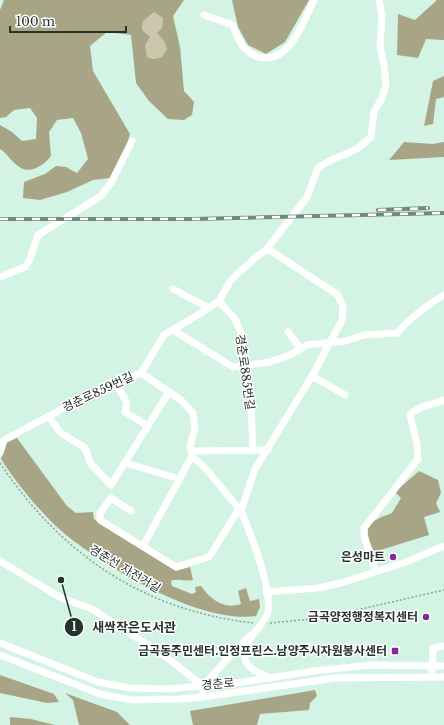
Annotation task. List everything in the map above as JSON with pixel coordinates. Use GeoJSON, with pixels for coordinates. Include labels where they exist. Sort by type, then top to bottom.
{"type":"FeatureCollection","features":[{"type":"Feature","properties":{"kind":"street"},"geometry":{"type":"LineString","coordinates":[[204,15],[233,25],[239,41],[245,49],[255,56],[267,59],[281,54],[295,37],[314,0]]}},
{"type":"Feature","properties":{"kind":"street","name":"경춘로859번길"},"geometry":{"type":"LineString","coordinates":[[0,454],[2,438],[141,372],[164,335],[210,308],[219,301],[231,280],[266,250],[307,197],[318,168],[329,161],[357,149],[371,137],[374,112],[382,98],[386,84],[380,46],[382,16],[379,0]]}},
{"type":"Feature","properties":{"kind":"street"},"geometry":{"type":"LineString","coordinates":[[0,277],[25,267],[30,259],[38,235],[100,196],[111,183],[132,141]]}},
{"type":"Feature","properties":{"kind":"street"},"geometry":{"type":"LineString","coordinates":[[131,511],[111,498],[100,513],[100,520],[176,567],[209,558],[240,510],[255,470],[312,376],[342,320],[343,307],[338,295],[273,252],[266,250]]}},
{"type":"Feature","properties":{"kind":"street"},"geometry":{"type":"LineString","coordinates":[[174,289],[210,308]]}},
{"type":"Feature","properties":{"kind":"street"},"geometry":{"type":"LineString","coordinates":[[173,330],[233,367],[246,366],[270,362],[290,355],[307,345],[346,341],[363,335],[398,333],[401,327],[420,313],[429,304],[444,295]]}},
{"type":"Feature","properties":{"kind":"street","name":"경춘로885번길"},"geometry":{"type":"LineString","coordinates":[[219,301],[235,319],[242,335],[251,406],[252,450]]}},
{"type":"Feature","properties":{"kind":"street"},"geometry":{"type":"LineString","coordinates":[[288,332],[301,349]]}},
{"type":"Feature","properties":{"kind":"street"},"geometry":{"type":"LineString","coordinates":[[141,372],[182,401],[193,413],[195,428],[190,446],[192,454],[240,510],[257,550],[266,592],[268,613],[253,634],[245,652],[246,663],[258,672],[270,678]]}},
{"type":"Feature","properties":{"kind":"street"},"geometry":{"type":"LineString","coordinates":[[312,376],[345,395]]}},
{"type":"Feature","properties":{"kind":"street"},"geometry":{"type":"LineString","coordinates":[[116,383],[127,403],[125,412],[148,426]]}},
{"type":"Feature","properties":{"kind":"street"},"geometry":{"type":"LineString","coordinates":[[48,416],[61,433],[85,448],[91,464],[111,485],[169,392]]}},
{"type":"Feature","properties":{"kind":"street"},"geometry":{"type":"LineString","coordinates":[[375,570],[364,536],[364,528],[418,459],[417,444],[410,415],[414,410],[434,405],[444,400]]}},
{"type":"Feature","properties":{"kind":"street"},"geometry":{"type":"LineString","coordinates":[[192,454],[268,450]]}},
{"type":"Feature","properties":{"kind":"street"},"geometry":{"type":"LineString","coordinates":[[142,546],[192,454]]}},
{"type":"Feature","properties":{"kind":"street"},"geometry":{"type":"LineString","coordinates":[[125,462],[173,477]]}},
{"type":"Feature","properties":{"kind":"street"},"geometry":{"type":"LineString","coordinates":[[266,592],[318,588],[406,562],[444,546]]}},
{"type":"Feature","properties":{"kind":"street"},"geometry":{"type":"LineString","coordinates":[[0,561],[61,598],[92,610],[165,656],[202,686],[203,697]]}},
{"type":"Feature","properties":{"kind":"street"},"geometry":{"type":"LineString","coordinates":[[202,686],[236,648],[253,634]]}},
{"type":"Feature","properties":{"kind":"street","name":"경춘로"},"geometry":{"type":"LineString","coordinates":[[0,643],[98,682],[145,688],[167,689],[202,686],[371,665],[444,666]]}},
{"type":"Feature","properties":{"kind":"street"},"geometry":{"type":"LineString","coordinates":[[431,676],[433,648],[444,646]]}},
{"type":"Feature","properties":{"kind":"street","name":"경춘로"},"geometry":{"type":"LineString","coordinates":[[0,655],[100,694],[132,700],[203,697],[336,678],[444,677]]}},
{"type":"Feature","properties":{"kind":"path","name":"경춘선 자전거길"},"geometry":{"type":"LineString","coordinates":[[0,463],[12,482],[31,505],[81,554],[137,589],[163,602],[188,610],[223,619],[258,623]]}},
{"type":"Feature","properties":{"kind":"path"},"geometry":{"type":"LineString","coordinates":[[264,623],[322,618],[444,590]]}},
{"type":"Feature","properties":{"kind":"shaded area"},"geometry":{"type":"Polygon","coordinates":[[[4,0],[184,0],[173,16],[180,47],[184,91],[194,102],[192,115],[184,120],[168,119],[149,101],[136,83],[131,35],[107,32],[90,46],[93,71],[130,134],[127,144],[110,178],[93,180],[67,192],[40,200],[23,198],[24,182],[45,174],[56,166],[66,167],[77,173],[88,159],[81,133],[73,118],[57,120],[49,132],[51,156],[34,169],[25,170],[21,168],[0,149],[0,125],[12,132],[22,141],[36,139],[37,118],[30,108],[14,110],[6,117],[0,118],[0,10],[4,0]],[[154,12],[143,21],[142,30],[150,37],[145,45],[147,57],[154,59],[162,57],[167,49],[164,41],[157,33],[162,28],[163,18],[154,12]]]}},
{"type":"Feature","properties":{"kind":"shaded area"},"geometry":{"type":"Polygon","coordinates":[[[232,0],[309,0],[285,42],[266,54],[248,45],[238,27],[232,0]]]}},
{"type":"Feature","properties":{"kind":"shaded area"},"geometry":{"type":"Polygon","coordinates":[[[437,0],[444,0],[444,40],[426,39],[418,58],[397,55],[398,14],[415,20],[437,0]]]}},
{"type":"Feature","properties":{"kind":"shaded area"},"geometry":{"type":"Polygon","coordinates":[[[154,12],[163,18],[164,41],[167,49],[162,57],[154,59],[147,57],[142,30],[143,20],[154,12]]]}},
{"type":"Feature","properties":{"kind":"shaded area"},"geometry":{"type":"Polygon","coordinates":[[[444,76],[444,97],[436,99],[433,124],[424,126],[433,81],[444,76]]]}},
{"type":"Feature","properties":{"kind":"shaded area"},"geometry":{"type":"Polygon","coordinates":[[[404,142],[433,144],[444,142],[444,157],[389,160],[404,142]]]}},
{"type":"Feature","properties":{"kind":"shaded area"},"geometry":{"type":"Polygon","coordinates":[[[17,438],[67,506],[76,513],[93,512],[94,519],[176,571],[190,567],[193,580],[171,581],[172,586],[192,594],[196,592],[195,587],[201,586],[213,599],[229,606],[241,604],[238,591],[246,588],[250,601],[259,599],[260,607],[256,616],[234,616],[209,612],[183,603],[130,578],[84,549],[58,528],[40,509],[22,489],[1,459],[6,443],[17,438]]]}},
{"type":"Feature","properties":{"kind":"shaded area"},"geometry":{"type":"Polygon","coordinates":[[[419,471],[438,480],[441,493],[436,503],[440,512],[424,517],[429,535],[374,552],[368,536],[369,526],[376,520],[392,513],[401,498],[395,492],[419,471]]]}},
{"type":"Feature","properties":{"kind":"shaded area"},"geometry":{"type":"Polygon","coordinates":[[[0,675],[54,694],[59,702],[47,703],[0,693],[0,675]]]}},
{"type":"Feature","properties":{"kind":"shaded area"},"geometry":{"type":"Polygon","coordinates":[[[315,690],[317,696],[310,703],[309,710],[260,714],[257,725],[193,725],[190,711],[315,690]]]}},
{"type":"Feature","properties":{"kind":"shaded area"},"geometry":{"type":"Polygon","coordinates":[[[65,693],[117,712],[130,725],[79,725],[73,700],[65,693]]]}},
{"type":"Feature","properties":{"kind":"shaded area"},"geometry":{"type":"Polygon","coordinates":[[[10,717],[31,719],[55,725],[10,725],[10,717]]]}},
{"type":"Feature","properties":{"kind":"railway"},"geometry":{"type":"LineString","coordinates":[[378,210],[428,208]]}},
{"type":"Feature","properties":{"kind":"railway"},"geometry":{"type":"LineString","coordinates":[[0,219],[195,219],[444,213]]}},
{"type":"Feature","properties":{"kind":"place","name":"은성마트"},"geometry":{"type":"Point","coordinates":[393,557]}},
{"type":"Feature","properties":{"kind":"place","name":"새싹작은도서관"},"geometry":{"type":"Point","coordinates":[61,580]}},
{"type":"Feature","properties":{"kind":"place","name":"금곡양정행정복지센터"},"geometry":{"type":"Point","coordinates":[426,617]}},
{"type":"Feature","properties":{"kind":"place","name":"금곡동주민센터.인정프린스.남양주시자원봉사센터"},"geometry":{"type":"Point","coordinates":[395,651]}}]}
